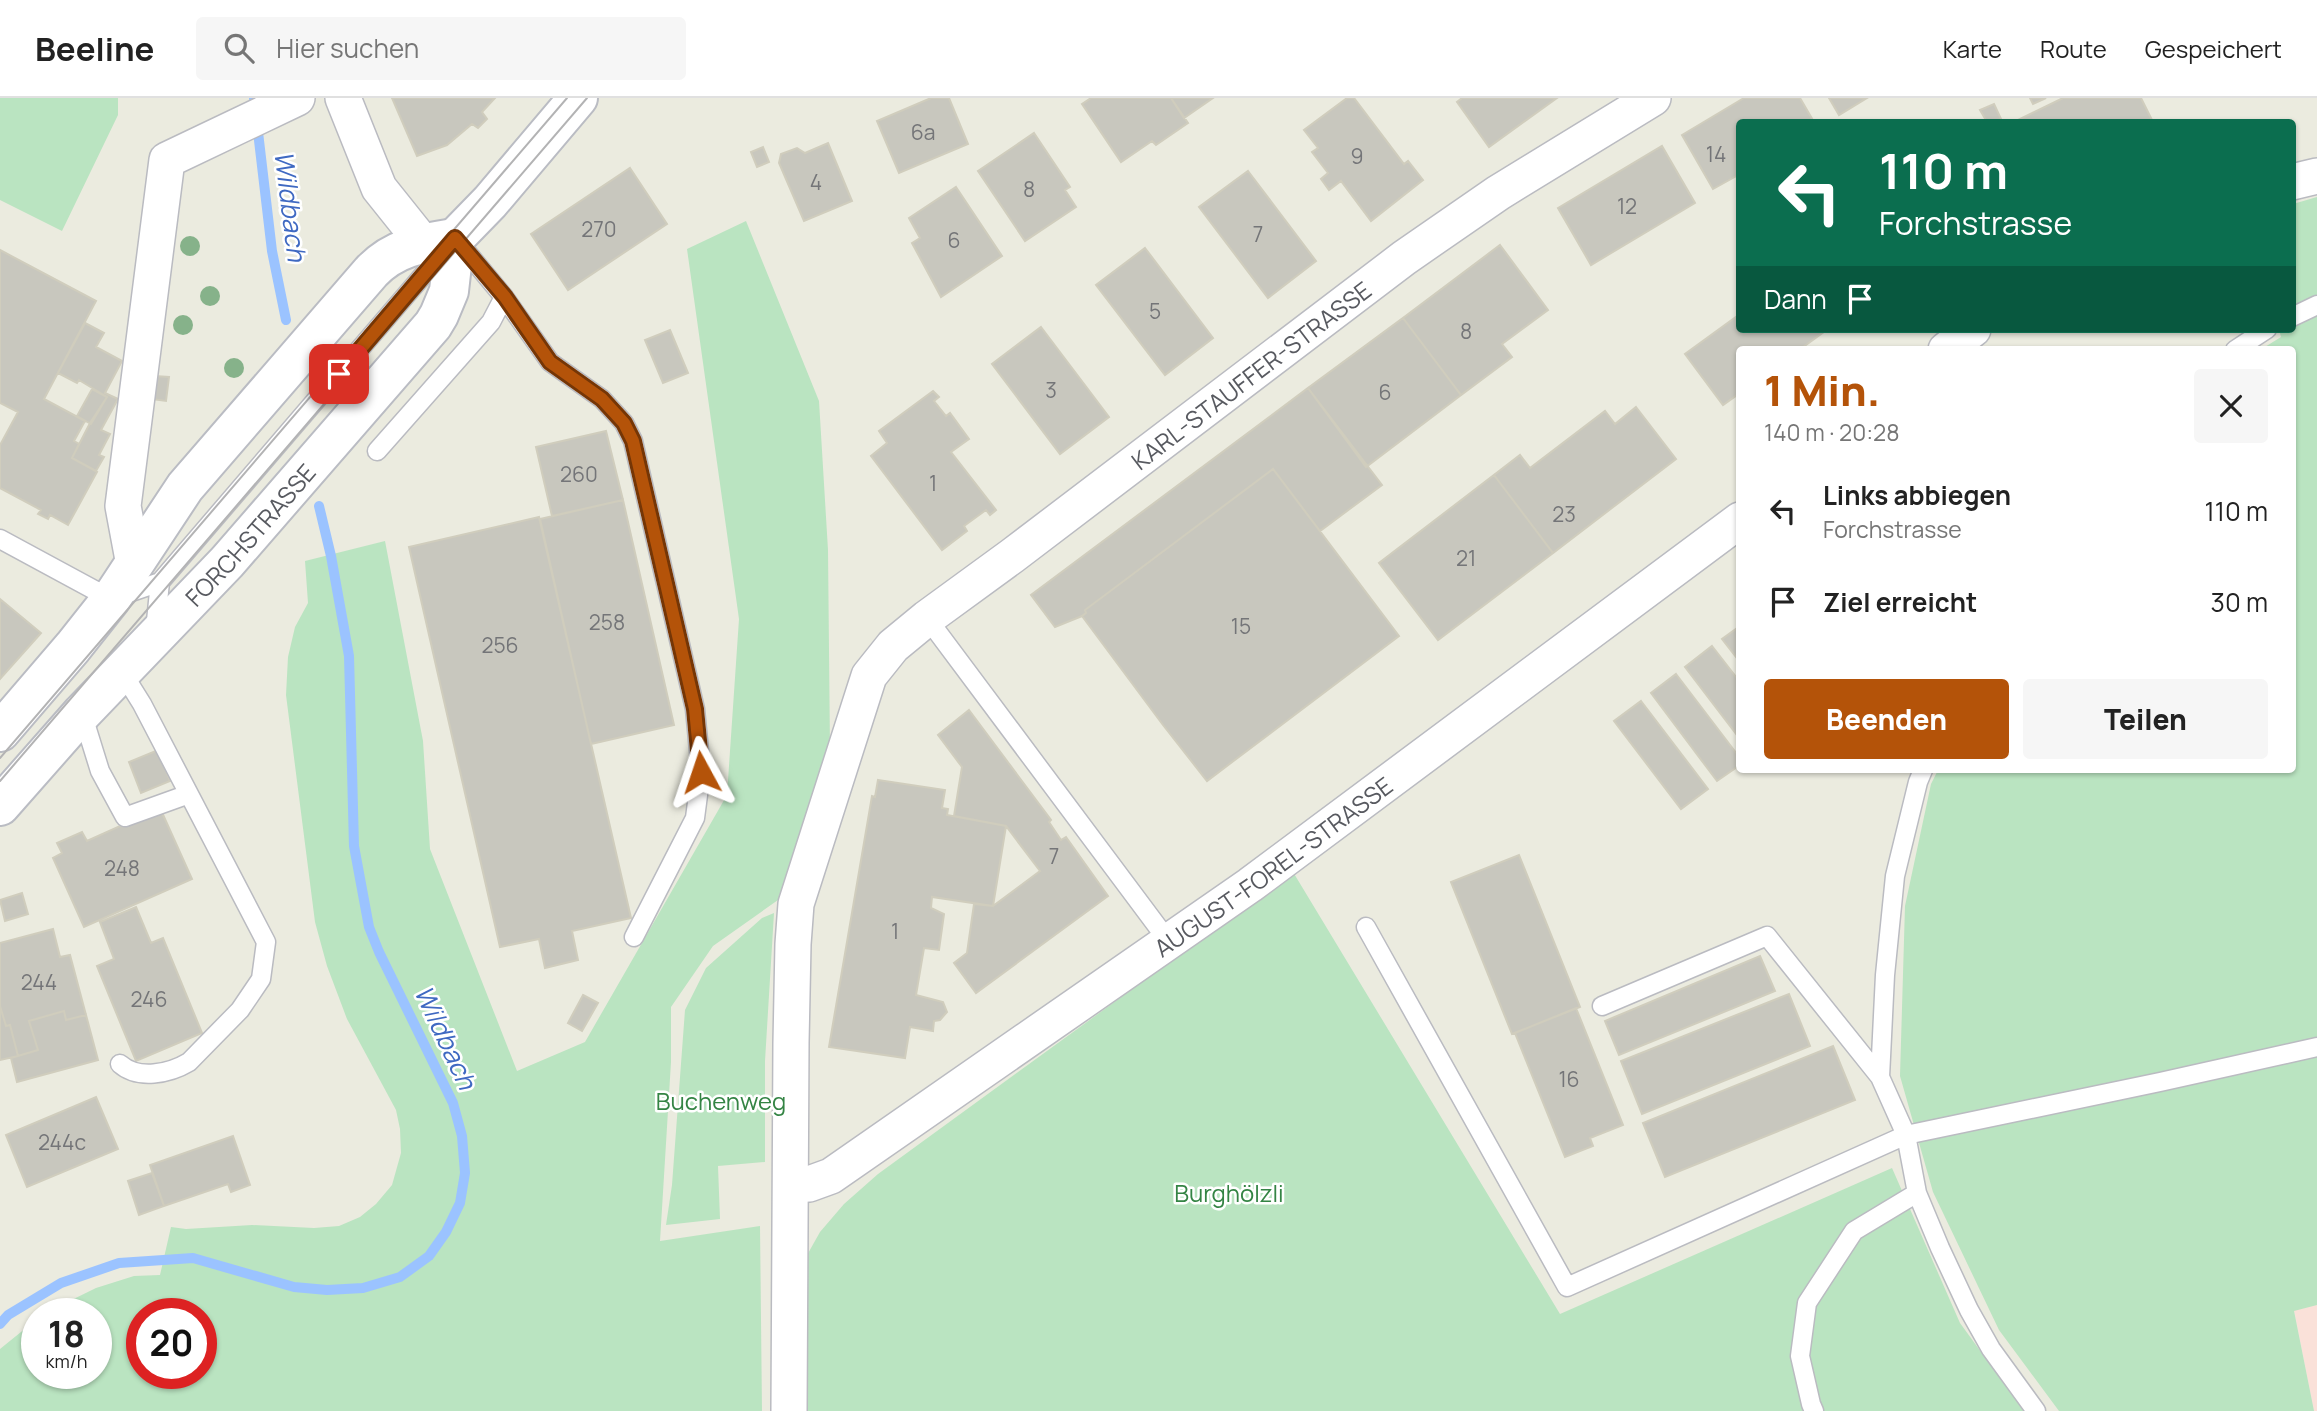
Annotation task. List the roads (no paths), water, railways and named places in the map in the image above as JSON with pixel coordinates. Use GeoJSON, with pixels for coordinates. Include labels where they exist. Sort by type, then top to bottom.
{"type":"FeatureCollection","features":[{"type":"Feature","properties":{"kind":"main road"},"geometry":{"type":"LineString","coordinates":[[0,732],[111,599],[147,574],[185,487],[370,272],[394,252],[439,241],[489,202],[578,98]]}},
{"type":"Feature","properties":{"kind":"main road","name":"FORCHSTRASSE"},"geometry":{"type":"LineString","coordinates":[[0,806],[82,713],[227,562],[433,325],[449,291],[439,241]]}},
{"type":"Feature","properties":{"kind":"main road"},"geometry":{"type":"LineString","coordinates":[[111,599],[155,639]]}},
{"type":"Feature","properties":{"kind":"street"},"geometry":{"type":"LineString","coordinates":[[343,98],[379,188],[439,241]]}},
{"type":"Feature","properties":{"kind":"street","name":"KARL-STAUFFER-STRASSE"},"geometry":{"type":"LineString","coordinates":[[791,1185],[793,944],[796,904],[869,676],[892,646],[1404,258],[1498,193],[1653,98]]}},
{"type":"Feature","properties":{"kind":"street"},"geometry":{"type":"LineString","coordinates":[[147,574],[123,506],[167,160],[288,103]]}},
{"type":"Feature","properties":{"kind":"street"},"geometry":{"type":"LineString","coordinates":[[2296,181],[2317,176]]}},
{"type":"Feature","properties":{"kind":"street"},"geometry":{"type":"LineString","coordinates":[[1951,346],[1968,333]]}},
{"type":"Feature","properties":{"kind":"street","name":"AUGUST-FOREL-STRASSE"},"geometry":{"type":"LineString","coordinates":[[791,1185],[809,1184],[831,1176],[1251,885],[1736,523]]}},
{"type":"Feature","properties":{"kind":"street"},"geometry":{"type":"LineString","coordinates":[[789,1411],[791,1185]]}},
{"type":"Feature","properties":{"kind":"lane"},"geometry":{"type":"LineString","coordinates":[[439,241],[505,297],[550,362],[602,399],[624,423],[633,441],[695,709],[701,772],[695,818],[634,937]]}},
{"type":"Feature","properties":{"kind":"lane"},"geometry":{"type":"LineString","coordinates":[[377,451],[491,322],[505,297]]}},
{"type":"Feature","properties":{"kind":"lane"},"geometry":{"type":"LineString","coordinates":[[2296,315],[2317,305]]}},
{"type":"Feature","properties":{"kind":"lane"},"geometry":{"type":"LineString","coordinates":[[2241,346],[2261,333]]}},
{"type":"Feature","properties":{"kind":"lane"},"geometry":{"type":"LineString","coordinates":[[0,539],[111,599]]}},
{"type":"Feature","properties":{"kind":"lane"},"geometry":{"type":"LineString","coordinates":[[147,574],[155,639]]}},
{"type":"Feature","properties":{"kind":"lane"},"geometry":{"type":"LineString","coordinates":[[926,618],[1169,942]]}},
{"type":"Feature","properties":{"kind":"lane"},"geometry":{"type":"LineString","coordinates":[[120,1064],[132,1073],[142,1074],[178,1069],[188,1062],[240,1010],[261,979],[266,942],[142,704],[122,673]]}},
{"type":"Feature","properties":{"kind":"lane"},"geometry":{"type":"LineString","coordinates":[[82,713],[100,771],[125,817],[189,794]]}},
{"type":"Feature","properties":{"kind":"lane"},"geometry":{"type":"LineString","coordinates":[[1880,1077],[1885,975],[1895,876],[1922,773]]}},
{"type":"Feature","properties":{"kind":"lane"},"geometry":{"type":"LineString","coordinates":[[1366,927],[1567,1287],[1906,1135],[2317,1046]]}},
{"type":"Feature","properties":{"kind":"lane"},"geometry":{"type":"LineString","coordinates":[[1602,1006],[1767,936],[1880,1077],[1906,1135],[1917,1193],[1969,1310],[1991,1349],[2036,1411]]}},
{"type":"Feature","properties":{"kind":"lane"},"geometry":{"type":"LineString","coordinates":[[1814,1411],[1800,1356],[1807,1303],[1854,1231],[1917,1193]]}},
{"type":"Feature","properties":{"kind":"waterway","name":"Wildbach"},"geometry":{"type":"LineString","coordinates":[[254,98],[272,251],[286,320]]}},
{"type":"Feature","properties":{"kind":"waterway","name":"Wildbach"},"geometry":{"type":"LineString","coordinates":[[0,1324],[8,1315],[61,1283],[119,1263],[193,1258],[294,1287],[327,1290],[363,1288],[400,1277],[429,1256],[446,1232],[460,1203],[465,1173],[462,1136],[453,1103],[369,927],[354,846],[349,656],[319,506]]}},
{"type":"Feature","properties":{"kind":"tram line"},"geometry":{"type":"LineString","coordinates":[[0,758],[567,98]]}},
{"type":"Feature","properties":{"kind":"tram line"},"geometry":{"type":"LineString","coordinates":[[0,781],[587,98]]}},
{"type":"Feature","properties":{"kind":"park label","name":"Buchenweg"},"geometry":{"type":"Point","coordinates":[721,1100]}},
{"type":"Feature","properties":{"kind":"park label","name":"Burghölzli"},"geometry":{"type":"Point","coordinates":[1229,1192]}}]}
